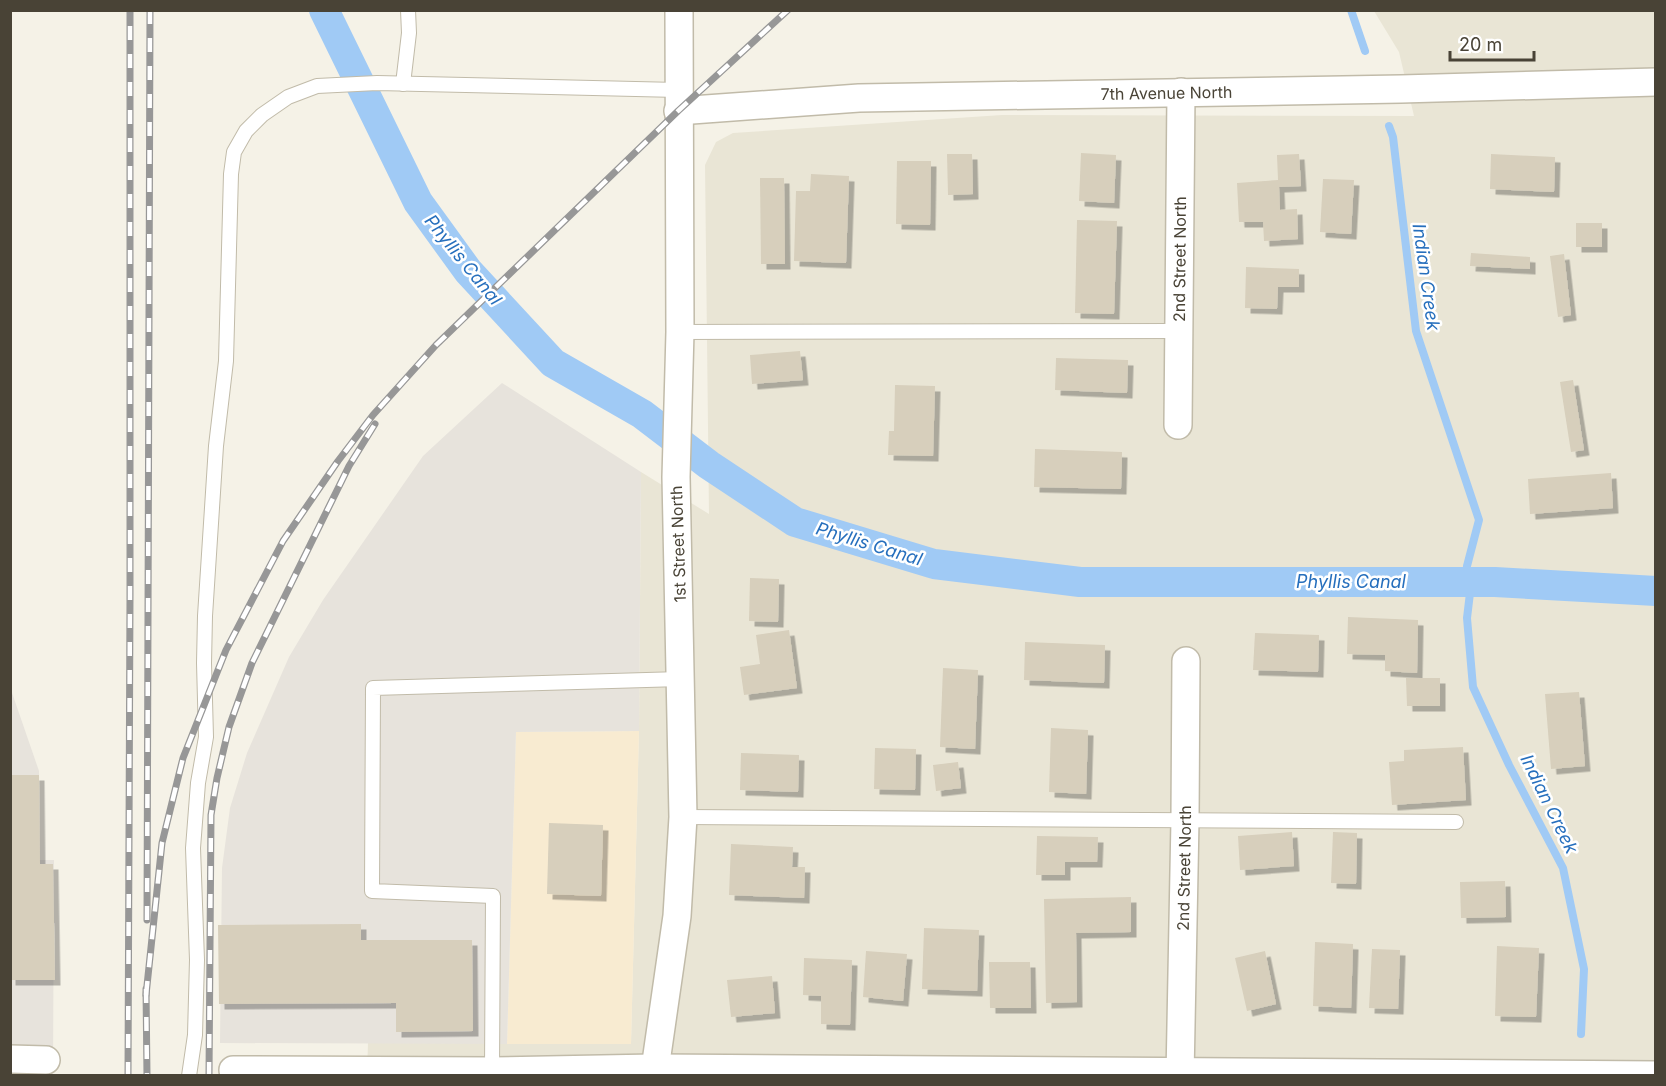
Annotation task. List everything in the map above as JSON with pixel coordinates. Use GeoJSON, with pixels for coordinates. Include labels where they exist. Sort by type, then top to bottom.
{"type":"FeatureCollection","features":[{"type":"Feature","properties":{"kind":"street","name":"1st Street North"},"geometry":{"type":"LineString","coordinates":[[654,1072],[677,916],[683,817],[676,477],[680,332],[679,10]]}},
{"type":"Feature","properties":{"kind":"street","name":"7th Avenue North"},"geometry":{"type":"LineString","coordinates":[[678,101],[1401,89],[1656,82]]}},
{"type":"Feature","properties":{"kind":"street","name":"2nd Street North"},"geometry":{"type":"LineString","coordinates":[[1178,425],[1181,92]]}},
{"type":"Feature","properties":{"kind":"street","name":"2nd Street North"},"geometry":{"type":"LineString","coordinates":[[1180,1074],[1186,661]]}},
{"type":"Feature","properties":{"kind":"street"},"geometry":{"type":"LineString","coordinates":[[10,1059],[46,1060]]}},
{"type":"Feature","properties":{"kind":"street"},"geometry":{"type":"LineString","coordinates":[[233,1070],[1656,1075]]}},
{"type":"Feature","properties":{"kind":"lane"},"geometry":{"type":"LineString","coordinates":[[402,84],[409,33],[408,10]]}},
{"type":"Feature","properties":{"kind":"lane"},"geometry":{"type":"LineString","coordinates":[[189,1076],[195,1035],[197,960],[193,848],[198,783],[206,737],[205,616],[216,446],[226,361],[234,152],[246,131],[262,115],[288,97],[317,86],[402,84],[678,101]]}},
{"type":"Feature","properties":{"kind":"lane"},"geometry":{"type":"LineString","coordinates":[[680,332],[1180,332]]}},
{"type":"Feature","properties":{"kind":"lane"},"geometry":{"type":"LineString","coordinates":[[492,1071],[493,896],[372,891],[373,688],[681,679]]}},
{"type":"Feature","properties":{"kind":"lane"},"geometry":{"type":"LineString","coordinates":[[683,817],[1456,822]]}},
{"type":"Feature","properties":{"kind":"shaded area"},"geometry":{"type":"Polygon","coordinates":[[[1374,11],[1655,11],[1655,1075],[367,1076],[368,1043],[631,1043],[639,731],[641,472],[709,514],[705,165],[716,142],[733,133],[1002,115],[1414,116],[1399,52],[1374,11]]]}},
{"type":"Feature","properties":{"kind":"shaded area"},"geometry":{"type":"Polygon","coordinates":[[[502,383],[641,472],[639,731],[516,732],[507,1044],[220,1043],[222,868],[230,808],[247,753],[289,657],[323,600],[423,456],[502,383]]]}},
{"type":"Feature","properties":{"kind":"shaded area"},"geometry":{"type":"Polygon","coordinates":[[[10,687],[39,771],[40,860],[54,860],[53,1075],[11,1075],[10,687]]]}},
{"type":"Feature","properties":{"kind":"shaded area"},"geometry":{"type":"Polygon","coordinates":[[[639,731],[631,1044],[507,1044],[516,732],[639,731]]]}},
{"type":"Feature","properties":{"kind":"building"},"geometry":{"type":"Polygon","coordinates":[[[1081,153],[1116,155],[1114,203],[1079,201],[1081,153]]]}},
{"type":"Feature","properties":{"kind":"building"},"geometry":{"type":"Polygon","coordinates":[[[947,154],[972,154],[973,194],[948,195],[947,154]]]}},
{"type":"Feature","properties":{"kind":"building"},"geometry":{"type":"Polygon","coordinates":[[[1299,154],[1301,186],[1279,187],[1280,210],[1297,209],[1298,239],[1264,241],[1263,222],[1239,222],[1237,183],[1278,180],[1277,155],[1299,154]]]}},
{"type":"Feature","properties":{"kind":"building"},"geometry":{"type":"Polygon","coordinates":[[[1491,154],[1555,157],[1554,192],[1490,189],[1491,154]]]}},
{"type":"Feature","properties":{"kind":"building"},"geometry":{"type":"Polygon","coordinates":[[[897,161],[931,161],[930,225],[896,224],[897,161]]]}},
{"type":"Feature","properties":{"kind":"building"},"geometry":{"type":"Polygon","coordinates":[[[811,174],[849,176],[846,263],[794,261],[796,191],[810,191],[811,174]]]}},
{"type":"Feature","properties":{"kind":"building"},"geometry":{"type":"Polygon","coordinates":[[[760,178],[784,178],[785,264],[761,264],[760,178]]]}},
{"type":"Feature","properties":{"kind":"building"},"geometry":{"type":"Polygon","coordinates":[[[1323,179],[1354,180],[1351,234],[1320,232],[1323,179]]]}},
{"type":"Feature","properties":{"kind":"building"},"geometry":{"type":"Polygon","coordinates":[[[1077,220],[1117,221],[1114,314],[1075,313],[1077,220]]]}},
{"type":"Feature","properties":{"kind":"building"},"geometry":{"type":"Polygon","coordinates":[[[1576,223],[1602,223],[1602,247],[1576,247],[1576,223]]]}},
{"type":"Feature","properties":{"kind":"building"},"geometry":{"type":"Polygon","coordinates":[[[1471,253],[1530,257],[1530,269],[1470,266],[1471,253]]]}},
{"type":"Feature","properties":{"kind":"building"},"geometry":{"type":"Polygon","coordinates":[[[1564,254],[1571,315],[1558,317],[1550,256],[1564,254]]]}},
{"type":"Feature","properties":{"kind":"building"},"geometry":{"type":"Polygon","coordinates":[[[1246,267],[1299,269],[1299,287],[1278,287],[1277,309],[1245,308],[1246,267]]]}},
{"type":"Feature","properties":{"kind":"building"},"geometry":{"type":"Polygon","coordinates":[[[800,351],[803,380],[752,384],[750,355],[800,351]]]}},
{"type":"Feature","properties":{"kind":"building"},"geometry":{"type":"Polygon","coordinates":[[[1056,358],[1128,360],[1127,393],[1055,390],[1056,358]]]}},
{"type":"Feature","properties":{"kind":"building"},"geometry":{"type":"Polygon","coordinates":[[[1573,380],[1584,450],[1571,452],[1560,382],[1573,380]]]}},
{"type":"Feature","properties":{"kind":"building"},"geometry":{"type":"Polygon","coordinates":[[[895,385],[935,386],[933,456],[888,455],[889,431],[894,431],[895,385]]]}},
{"type":"Feature","properties":{"kind":"building"},"geometry":{"type":"Polygon","coordinates":[[[1035,449],[1122,452],[1121,489],[1034,487],[1035,449]]]}},
{"type":"Feature","properties":{"kind":"building"},"geometry":{"type":"Polygon","coordinates":[[[1611,473],[1613,508],[1530,514],[1528,479],[1611,473]]]}},
{"type":"Feature","properties":{"kind":"building"},"geometry":{"type":"Polygon","coordinates":[[[750,578],[779,579],[778,622],[749,621],[750,578]]]}},
{"type":"Feature","properties":{"kind":"building"},"geometry":{"type":"Polygon","coordinates":[[[1348,617],[1418,620],[1417,673],[1385,671],[1385,655],[1347,654],[1348,617]]]}},
{"type":"Feature","properties":{"kind":"building"},"geometry":{"type":"Polygon","coordinates":[[[789,630],[797,688],[744,695],[740,667],[760,664],[756,635],[789,630]]]}},
{"type":"Feature","properties":{"kind":"building"},"geometry":{"type":"Polygon","coordinates":[[[1255,633],[1319,635],[1318,672],[1253,670],[1255,633]]]}},
{"type":"Feature","properties":{"kind":"building"},"geometry":{"type":"Polygon","coordinates":[[[1025,642],[1105,645],[1104,683],[1024,680],[1025,642]]]}},
{"type":"Feature","properties":{"kind":"building"},"geometry":{"type":"Polygon","coordinates":[[[943,668],[978,670],[975,749],[940,747],[943,668]]]}},
{"type":"Feature","properties":{"kind":"building"},"geometry":{"type":"Polygon","coordinates":[[[1406,678],[1440,678],[1440,706],[1407,706],[1406,678]]]}},
{"type":"Feature","properties":{"kind":"building"},"geometry":{"type":"Polygon","coordinates":[[[1579,692],[1585,766],[1551,769],[1545,694],[1579,692]]]}},
{"type":"Feature","properties":{"kind":"building"},"geometry":{"type":"Polygon","coordinates":[[[1051,728],[1088,730],[1086,794],[1049,792],[1051,728]]]}},
{"type":"Feature","properties":{"kind":"building"},"geometry":{"type":"Polygon","coordinates":[[[1463,747],[1466,800],[1392,805],[1389,762],[1404,761],[1404,750],[1463,747]]]}},
{"type":"Feature","properties":{"kind":"building"},"geometry":{"type":"Polygon","coordinates":[[[875,748],[916,749],[915,790],[874,789],[875,748]]]}},
{"type":"Feature","properties":{"kind":"building"},"geometry":{"type":"Polygon","coordinates":[[[741,753],[799,755],[798,792],[740,790],[741,753]]]}},
{"type":"Feature","properties":{"kind":"building"},"geometry":{"type":"Polygon","coordinates":[[[958,762],[961,788],[936,791],[933,765],[958,762]]]}},
{"type":"Feature","properties":{"kind":"building"},"geometry":{"type":"Polygon","coordinates":[[[10,775],[39,775],[40,864],[53,864],[55,980],[10,980],[10,775]]]}},
{"type":"Feature","properties":{"kind":"building"},"geometry":{"type":"Polygon","coordinates":[[[549,823],[603,825],[601,896],[547,894],[549,823]]]}},
{"type":"Feature","properties":{"kind":"building"},"geometry":{"type":"Polygon","coordinates":[[[1292,832],[1294,866],[1240,870],[1238,836],[1292,832]]]}},
{"type":"Feature","properties":{"kind":"building"},"geometry":{"type":"Polygon","coordinates":[[[1333,832],[1357,833],[1356,884],[1331,883],[1333,832]]]}},
{"type":"Feature","properties":{"kind":"building"},"geometry":{"type":"Polygon","coordinates":[[[1037,836],[1098,837],[1097,862],[1065,862],[1065,875],[1036,875],[1037,836]]]}},
{"type":"Feature","properties":{"kind":"building"},"geometry":{"type":"Polygon","coordinates":[[[731,844],[793,847],[792,867],[805,867],[804,898],[729,895],[731,844]]]}},
{"type":"Feature","properties":{"kind":"building"},"geometry":{"type":"Polygon","coordinates":[[[1505,881],[1506,917],[1461,918],[1460,882],[1505,881]]]}},
{"type":"Feature","properties":{"kind":"building"},"geometry":{"type":"Polygon","coordinates":[[[1131,897],[1131,932],[1076,933],[1077,1002],[1046,1003],[1044,899],[1131,897]]]}},
{"type":"Feature","properties":{"kind":"building"},"geometry":{"type":"Polygon","coordinates":[[[361,924],[361,940],[472,940],[473,1031],[396,1032],[396,1003],[219,1004],[218,925],[361,924]]]}},
{"type":"Feature","properties":{"kind":"building"},"geometry":{"type":"Polygon","coordinates":[[[924,928],[979,930],[977,991],[922,989],[924,928]]]}},
{"type":"Feature","properties":{"kind":"building"},"geometry":{"type":"Polygon","coordinates":[[[1315,942],[1353,944],[1351,1008],[1313,1006],[1315,942]]]}},
{"type":"Feature","properties":{"kind":"building"},"geometry":{"type":"Polygon","coordinates":[[[1497,946],[1539,948],[1536,1017],[1495,1016],[1497,946]]]}},
{"type":"Feature","properties":{"kind":"building"},"geometry":{"type":"Polygon","coordinates":[[[1372,949],[1400,950],[1398,1009],[1369,1008],[1372,949]]]}},
{"type":"Feature","properties":{"kind":"building"},"geometry":{"type":"Polygon","coordinates":[[[866,951],[907,954],[903,1001],[863,997],[866,951]]]}},
{"type":"Feature","properties":{"kind":"building"},"geometry":{"type":"Polygon","coordinates":[[[1265,951],[1276,1004],[1247,1011],[1235,958],[1265,951]]]}},
{"type":"Feature","properties":{"kind":"building"},"geometry":{"type":"Polygon","coordinates":[[[804,958],[852,960],[850,1025],[821,1024],[821,996],[803,995],[804,958]]]}},
{"type":"Feature","properties":{"kind":"building"},"geometry":{"type":"Polygon","coordinates":[[[989,962],[1030,962],[1031,1008],[990,1008],[989,962]]]}},
{"type":"Feature","properties":{"kind":"building"},"geometry":{"type":"Polygon","coordinates":[[[772,976],[775,1013],[731,1017],[727,980],[772,976]]]}},
{"type":"Feature","properties":{"kind":"waterway","name":"Phyllis Canal"},"geometry":{"type":"LineString","coordinates":[[324,10],[418,202],[468,271],[553,363],[642,414],[709,465],[795,522],[934,564],[1080,582],[1495,582],[1656,591]]}},
{"type":"Feature","properties":{"kind":"waterway","name":"Indian Creek"},"geometry":{"type":"LineString","coordinates":[[1351,10],[1365,51]]}},
{"type":"Feature","properties":{"kind":"waterway","name":"Indian Creek"},"geometry":{"type":"LineString","coordinates":[[1389,126],[1393,137],[1416,331],[1479,520],[1467,566]]}},
{"type":"Feature","properties":{"kind":"waterway","name":"Indian Creek"},"geometry":{"type":"LineString","coordinates":[[1470,593],[1467,618],[1473,687],[1509,765],[1563,868],[1584,969],[1581,1034]]}},
{"type":"Feature","properties":{"kind":"railway"},"geometry":{"type":"LineString","coordinates":[[128,1076],[130,10]]}},
{"type":"Feature","properties":{"kind":"railway"},"geometry":{"type":"LineString","coordinates":[[147,920],[150,10]]}},
{"type":"Feature","properties":{"kind":"railway"},"geometry":{"type":"LineString","coordinates":[[146,995],[162,843],[183,758],[226,650],[283,541],[373,415],[436,345],[678,111],[788,10]]}},
{"type":"Feature","properties":{"kind":"railway"},"geometry":{"type":"LineString","coordinates":[[209,1076],[211,815],[229,727],[252,663],[349,466],[375,424]]}},
{"type":"Feature","properties":{"kind":"railway"},"geometry":{"type":"LineString","coordinates":[[146,989],[147,1076]]}}]}
